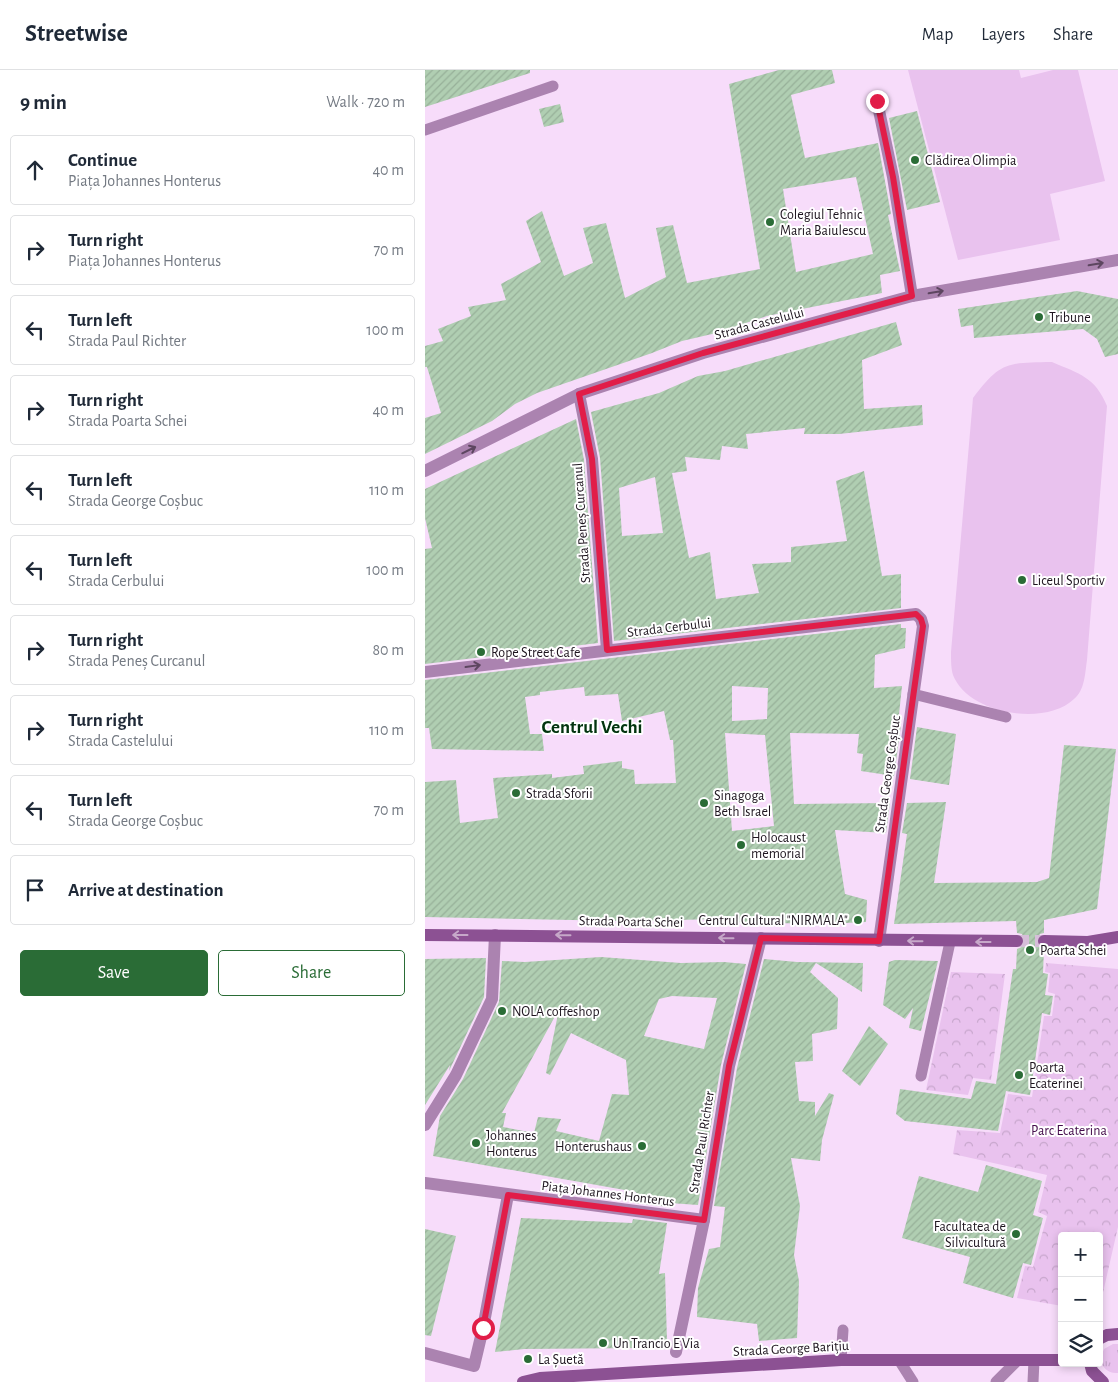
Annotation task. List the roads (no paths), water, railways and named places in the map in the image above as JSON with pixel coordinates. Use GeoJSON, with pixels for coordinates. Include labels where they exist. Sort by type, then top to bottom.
{"type":"FeatureCollection","features":[{"type":"Feature","properties":{"kind":"street"},"geometry":{"type":"LineString","coordinates":[[877,101],[893,177],[912,296]]}},
{"type":"Feature","properties":{"kind":"street","name":"Strada Castelului"},"geometry":{"type":"LineString","coordinates":[[425,471],[579,394],[703,353],[912,296],[1118,260]]}},
{"type":"Feature","properties":{"kind":"street","name":"Strada Peneș Curcanul"},"geometry":{"type":"LineString","coordinates":[[579,394],[592,459],[607,650]]}},
{"type":"Feature","properties":{"kind":"street","name":"Strada Cerbului"},"geometry":{"type":"LineString","coordinates":[[425,672],[916,614]]}},
{"type":"Feature","properties":{"kind":"street","name":"Strada George Coșbuc"},"geometry":{"type":"LineString","coordinates":[[879,941],[923,626],[921,619],[916,614]]}},
{"type":"Feature","properties":{"kind":"street","name":"Strada Poarta Schei"},"geometry":{"type":"LineString","coordinates":[[425,935],[1017,942]]}},
{"type":"Feature","properties":{"kind":"street"},"geometry":{"type":"LineString","coordinates":[[425,1125],[456,1075],[492,999],[495,935]]}},
{"type":"Feature","properties":{"kind":"street"},"geometry":{"type":"LineString","coordinates":[[1044,941],[1088,942],[1118,937]]}},
{"type":"Feature","properties":{"kind":"street","name":"Strada Paul Richter"},"geometry":{"type":"LineString","coordinates":[[676,1352],[704,1220],[729,1066],[761,938]]}},
{"type":"Feature","properties":{"kind":"street","name":"Piața Johannes Honterus"},"geometry":{"type":"LineString","coordinates":[[425,1182],[508,1195],[704,1220]]}},
{"type":"Feature","properties":{"kind":"street"},"geometry":{"type":"LineString","coordinates":[[425,1353],[474,1366],[508,1195]]}},
{"type":"Feature","properties":{"kind":"street"},"geometry":{"type":"LineString","coordinates":[[1103,1337],[1118,1334]]}},
{"type":"Feature","properties":{"kind":"street","name":"Strada George Barițiu"},"geometry":{"type":"LineString","coordinates":[[523,1382],[540,1378],[841,1360],[1058,1360]]}},
{"type":"Feature","properties":{"kind":"street"},"geometry":{"type":"LineString","coordinates":[[1091,1367],[1092,1371],[1103,1382]]}},
{"type":"Feature","properties":{"kind":"lane"},"geometry":{"type":"LineString","coordinates":[[425,130],[553,86]]}},
{"type":"Feature","properties":{"kind":"lane"},"geometry":{"type":"LineString","coordinates":[[913,694],[1006,717]]}},
{"type":"Feature","properties":{"kind":"lane"},"geometry":{"type":"LineString","coordinates":[[921,1076],[950,942]]}},
{"type":"Feature","properties":{"kind":"lane"},"geometry":{"type":"LineString","coordinates":[[841,1360],[843,1330]]}},
{"type":"Feature","properties":{"kind":"lane"},"geometry":{"type":"LineString","coordinates":[[899,1360],[913,1382]]}},
{"type":"Feature","properties":{"kind":"lane"},"geometry":{"type":"LineString","coordinates":[[1033,1382],[1034,1360]]}},
{"type":"Feature","properties":{"kind":"lane"},"geometry":{"type":"LineString","coordinates":[[996,1382],[1017,1361]]}},
{"type":"Feature","properties":{"kind":"tunnel"},"geometry":{"type":"LineString","coordinates":[[1017,941],[1044,941]]}},
{"type":"Feature","properties":{"kind":"place","name":"Clădirea Olimpia"},"geometry":{"type":"Point","coordinates":[915,160]}},
{"type":"Feature","properties":{"kind":"place","name":"Colegiul Tehnic Maria Baiulescu"},"geometry":{"type":"Point","coordinates":[770,222]}},
{"type":"Feature","properties":{"kind":"place","name":"Tribune"},"geometry":{"type":"Point","coordinates":[1039,317]}},
{"type":"Feature","properties":{"kind":"place","name":"Liceul Sportiv"},"geometry":{"type":"Point","coordinates":[1022,580]}},
{"type":"Feature","properties":{"kind":"place","name":"Rope Street Cafe"},"geometry":{"type":"Point","coordinates":[481,652]}},
{"type":"Feature","properties":{"kind":"place","name":"Strada Sforii"},"geometry":{"type":"Point","coordinates":[516,793]}},
{"type":"Feature","properties":{"kind":"place","name":"Sinagoga Beth Israel"},"geometry":{"type":"Point","coordinates":[704,803]}},
{"type":"Feature","properties":{"kind":"place","name":"Holocaust memorial"},"geometry":{"type":"Point","coordinates":[741,845]}},
{"type":"Feature","properties":{"kind":"place","name":"Centrul Cultural \"NIRMALA\""},"geometry":{"type":"Point","coordinates":[858,920]}},
{"type":"Feature","properties":{"kind":"place","name":"Poarta Schei"},"geometry":{"type":"Point","coordinates":[1030,950]}},
{"type":"Feature","properties":{"kind":"place","name":"NOLA coffeshop"},"geometry":{"type":"Point","coordinates":[502,1011]}},
{"type":"Feature","properties":{"kind":"place","name":"Poarta Ecaterinei"},"geometry":{"type":"Point","coordinates":[1019,1075]}},
{"type":"Feature","properties":{"kind":"place","name":"Johannes Honterus"},"geometry":{"type":"Point","coordinates":[476,1143]}},
{"type":"Feature","properties":{"kind":"place","name":"Honterushaus"},"geometry":{"type":"Point","coordinates":[642,1146]}},
{"type":"Feature","properties":{"kind":"place","name":"Facultatea de Silvicultură"},"geometry":{"type":"Point","coordinates":[1016,1234]}},
{"type":"Feature","properties":{"kind":"place","name":"Un Trancio E Via"},"geometry":{"type":"Point","coordinates":[603,1343]}},
{"type":"Feature","properties":{"kind":"place","name":"La Șuetă"},"geometry":{"type":"Point","coordinates":[528,1359]}},
{"type":"Feature","properties":{"kind":"district","name":"Centrul Vechi"},"geometry":{"type":"Point","coordinates":[592,726]}},
{"type":"Feature","properties":{"kind":"park label","name":"Parc Ecaterina"},"geometry":{"type":"Point","coordinates":[1069,1130]}}]}
